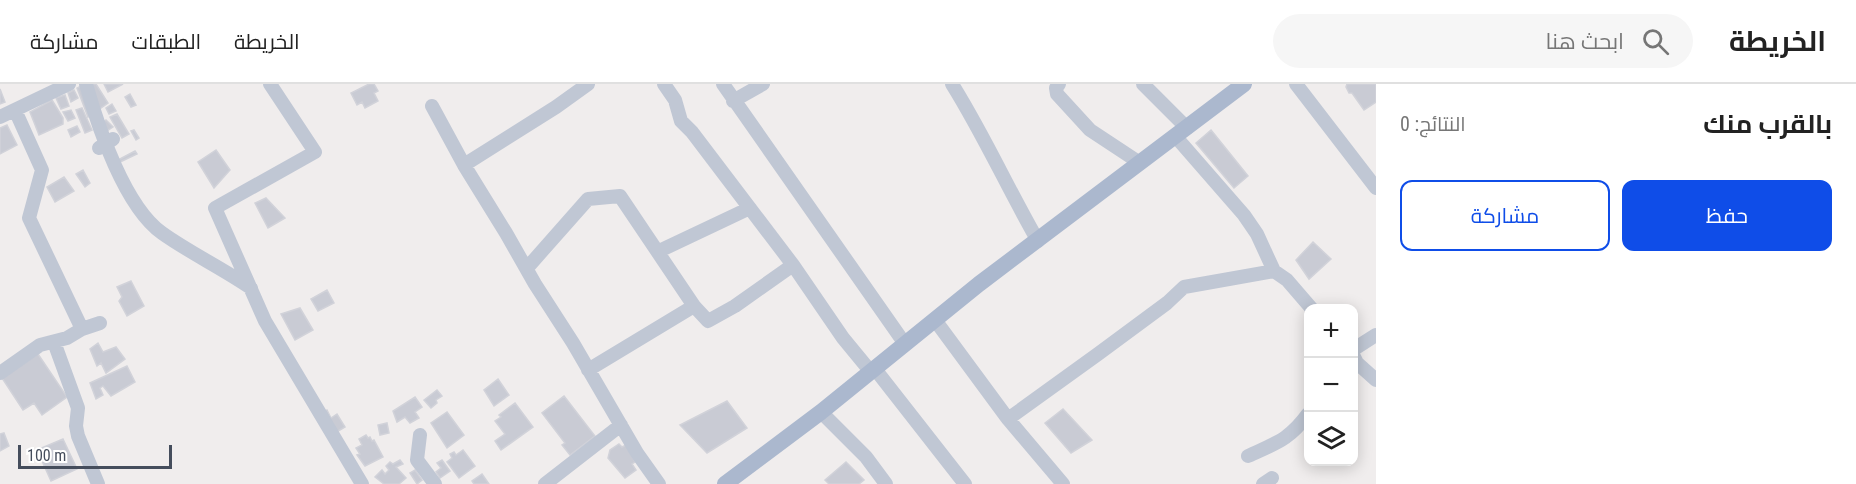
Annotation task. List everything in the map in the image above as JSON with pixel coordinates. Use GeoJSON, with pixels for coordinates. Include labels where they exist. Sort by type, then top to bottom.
{"type":"FeatureCollection","features":[{"type":"Feature","properties":{"kind":"main road"},"geometry":{"type":"LineString","coordinates":[[725,484],[1244,84]]}},
{"type":"Feature","properties":{"kind":"street"},"geometry":{"type":"LineString","coordinates":[[0,117],[69,84]]}},
{"type":"Feature","properties":{"kind":"street"},"geometry":{"type":"LineString","coordinates":[[86,84],[92,108],[124,184],[146,218],[161,232],[251,288]]}},
{"type":"Feature","properties":{"kind":"street"},"geometry":{"type":"LineString","coordinates":[[270,84],[315,152],[216,208],[265,321],[362,484]]}},
{"type":"Feature","properties":{"kind":"street"},"geometry":{"type":"LineString","coordinates":[[464,165],[588,84]]}},
{"type":"Feature","properties":{"kind":"street"},"geometry":{"type":"LineString","coordinates":[[664,84],[675,100],[681,121],[692,132],[793,265],[843,338],[873,370],[964,484]]}},
{"type":"Feature","properties":{"kind":"street"},"geometry":{"type":"LineString","coordinates":[[723,84],[905,344]]}},
{"type":"Feature","properties":{"kind":"street"},"geometry":{"type":"LineString","coordinates":[[733,101],[763,84]]}},
{"type":"Feature","properties":{"kind":"street"},"geometry":{"type":"LineString","coordinates":[[952,84],[970,113],[1017,206],[1038,241]]}},
{"type":"Feature","properties":{"kind":"street"},"geometry":{"type":"LineString","coordinates":[[1059,84],[1056,88],[1057,94],[1082,123],[1140,163]]}},
{"type":"Feature","properties":{"kind":"street"},"geometry":{"type":"LineString","coordinates":[[1143,84],[1244,215],[1257,234],[1274,271],[1287,280],[1308,304]]}},
{"type":"Feature","properties":{"kind":"street"},"geometry":{"type":"LineString","coordinates":[[1296,84],[1376,188]]}},
{"type":"Feature","properties":{"kind":"street"},"geometry":{"type":"LineString","coordinates":[[432,106],[464,165],[659,484]]}},
{"type":"Feature","properties":{"kind":"street"},"geometry":{"type":"LineString","coordinates":[[15,110],[42,170],[29,218],[82,329]]}},
{"type":"Feature","properties":{"kind":"street"},"geometry":{"type":"LineString","coordinates":[[99,148],[113,139]]}},
{"type":"Feature","properties":{"kind":"street"},"geometry":{"type":"LineString","coordinates":[[527,268],[588,199],[620,196],[694,306],[708,321],[793,265]]}},
{"type":"Feature","properties":{"kind":"street"},"geometry":{"type":"LineString","coordinates":[[659,251],[750,208]]}},
{"type":"Feature","properties":{"kind":"street"},"geometry":{"type":"LineString","coordinates":[[1008,419],[1167,303],[1184,287],[1274,271]]}},
{"type":"Feature","properties":{"kind":"street"},"geometry":{"type":"LineString","coordinates":[[588,370],[694,306]]}},
{"type":"Feature","properties":{"kind":"street"},"geometry":{"type":"LineString","coordinates":[[935,320],[1008,419],[1063,484]]}},
{"type":"Feature","properties":{"kind":"street"},"geometry":{"type":"LineString","coordinates":[[0,373],[40,345],[54,342],[100,323]]}},
{"type":"Feature","properties":{"kind":"street"},"geometry":{"type":"LineString","coordinates":[[1355,358],[1376,335]]}},
{"type":"Feature","properties":{"kind":"street"},"geometry":{"type":"LineString","coordinates":[[54,342],[78,408],[76,426],[78,436],[98,484]]}},
{"type":"Feature","properties":{"kind":"street"},"geometry":{"type":"LineString","coordinates":[[1358,363],[1376,380]]}},
{"type":"Feature","properties":{"kind":"street"},"geometry":{"type":"LineString","coordinates":[[821,412],[866,457],[886,484]]}},
{"type":"Feature","properties":{"kind":"street"},"geometry":{"type":"LineString","coordinates":[[1248,456],[1285,440],[1304,420]]}},
{"type":"Feature","properties":{"kind":"street"},"geometry":{"type":"LineString","coordinates":[[544,484],[621,425]]}},
{"type":"Feature","properties":{"kind":"street"},"geometry":{"type":"LineString","coordinates":[[420,435],[417,460],[435,484]]}},
{"type":"Feature","properties":{"kind":"building"},"geometry":{"type":"Polygon","coordinates":[[[85,84],[96,84],[108,103],[88,117],[77,88],[85,84]]]}},
{"type":"Feature","properties":{"kind":"building"},"geometry":{"type":"Polygon","coordinates":[[[104,84],[123,84],[108,92],[104,84]]]}},
{"type":"Feature","properties":{"kind":"building"},"geometry":{"type":"Polygon","coordinates":[[[369,84],[374,84],[378,91],[374,93],[378,101],[365,108],[362,102],[357,105],[351,93],[369,84]]]}},
{"type":"Feature","properties":{"kind":"building"},"geometry":{"type":"Polygon","coordinates":[[[1347,84],[1376,84],[1376,102],[1364,110],[1352,93],[1349,93],[1347,84]]]}},
{"type":"Feature","properties":{"kind":"building"},"geometry":{"type":"Polygon","coordinates":[[[0,89],[5,102],[0,104],[0,89]]]}},
{"type":"Feature","properties":{"kind":"building"},"geometry":{"type":"Polygon","coordinates":[[[74,90],[78,98],[71,102],[68,93],[74,90]]]}},
{"type":"Feature","properties":{"kind":"building"},"geometry":{"type":"Polygon","coordinates":[[[130,94],[136,105],[131,107],[125,97],[130,94]]]}},
{"type":"Feature","properties":{"kind":"building"},"geometry":{"type":"Polygon","coordinates":[[[65,95],[69,106],[61,109],[56,98],[65,95]]]}},
{"type":"Feature","properties":{"kind":"building"},"geometry":{"type":"Polygon","coordinates":[[[52,100],[63,118],[63,124],[39,135],[30,112],[52,100]]]}},
{"type":"Feature","properties":{"kind":"building"},"geometry":{"type":"Polygon","coordinates":[[[112,104],[116,111],[109,114],[106,108],[112,104]]]}},
{"type":"Feature","properties":{"kind":"building"},"geometry":{"type":"Polygon","coordinates":[[[82,108],[92,130],[85,133],[76,110],[82,108]]]}},
{"type":"Feature","properties":{"kind":"building"},"geometry":{"type":"Polygon","coordinates":[[[71,110],[75,118],[68,121],[63,112],[71,110]]]}},
{"type":"Feature","properties":{"kind":"building"},"geometry":{"type":"Polygon","coordinates":[[[117,114],[129,134],[122,138],[110,117],[117,114]]]}},
{"type":"Feature","properties":{"kind":"building"},"geometry":{"type":"Polygon","coordinates":[[[106,120],[113,127],[107,131],[102,123],[106,120]]]}},
{"type":"Feature","properties":{"kind":"building"},"geometry":{"type":"Polygon","coordinates":[[[7,125],[17,145],[0,154],[0,128],[7,125]]]}},
{"type":"Feature","properties":{"kind":"building"},"geometry":{"type":"Polygon","coordinates":[[[77,126],[80,132],[71,137],[68,130],[77,126]]]}},
{"type":"Feature","properties":{"kind":"building"},"geometry":{"type":"Polygon","coordinates":[[[134,130],[139,138],[136,140],[131,131],[134,130]]]}},
{"type":"Feature","properties":{"kind":"building"},"geometry":{"type":"Polygon","coordinates":[[[1211,130],[1248,176],[1234,188],[1196,143],[1211,130]]]}},
{"type":"Feature","properties":{"kind":"building"},"geometry":{"type":"Polygon","coordinates":[[[216,150],[230,170],[214,188],[198,162],[216,150]]]}},
{"type":"Feature","properties":{"kind":"building"},"geometry":{"type":"Polygon","coordinates":[[[135,151],[137,154],[120,162],[118,160],[135,151]]]}},
{"type":"Feature","properties":{"kind":"building"},"geometry":{"type":"Polygon","coordinates":[[[83,170],[90,183],[85,187],[76,174],[83,170]]]}},
{"type":"Feature","properties":{"kind":"building"},"geometry":{"type":"Polygon","coordinates":[[[64,177],[74,191],[55,202],[47,187],[64,177]]]}},
{"type":"Feature","properties":{"kind":"building"},"geometry":{"type":"Polygon","coordinates":[[[266,198],[285,218],[268,228],[255,203],[266,198]]]}},
{"type":"Feature","properties":{"kind":"building"},"geometry":{"type":"Polygon","coordinates":[[[1313,242],[1331,259],[1309,279],[1296,260],[1313,242]]]}},
{"type":"Feature","properties":{"kind":"building"},"geometry":{"type":"Polygon","coordinates":[[[131,281],[144,306],[127,316],[119,301],[122,297],[117,287],[131,281]]]}},
{"type":"Feature","properties":{"kind":"building"},"geometry":{"type":"Polygon","coordinates":[[[327,290],[334,303],[318,311],[311,299],[327,290]]]}},
{"type":"Feature","properties":{"kind":"building"},"geometry":{"type":"Polygon","coordinates":[[[300,308],[313,330],[295,340],[281,314],[300,308]]]}},
{"type":"Feature","properties":{"kind":"building"},"geometry":{"type":"Polygon","coordinates":[[[98,343],[103,352],[116,347],[125,359],[106,373],[101,363],[97,366],[90,349],[98,343]]]}},
{"type":"Feature","properties":{"kind":"building"},"geometry":{"type":"Polygon","coordinates":[[[38,354],[67,397],[42,415],[34,403],[23,410],[2,378],[38,354]]]}},
{"type":"Feature","properties":{"kind":"building"},"geometry":{"type":"Polygon","coordinates":[[[127,366],[135,382],[111,396],[103,386],[100,388],[103,395],[96,399],[90,383],[127,366]]]}},
{"type":"Feature","properties":{"kind":"building"},"geometry":{"type":"Polygon","coordinates":[[[498,379],[509,395],[494,406],[484,390],[498,379]]]}},
{"type":"Feature","properties":{"kind":"building"},"geometry":{"type":"Polygon","coordinates":[[[437,390],[442,396],[431,408],[424,400],[437,390]]]}},
{"type":"Feature","properties":{"kind":"building"},"geometry":{"type":"Polygon","coordinates":[[[564,396],[595,436],[570,455],[562,445],[565,443],[542,413],[564,396]]]}},
{"type":"Feature","properties":{"kind":"building"},"geometry":{"type":"Polygon","coordinates":[[[415,397],[422,407],[415,412],[419,418],[410,423],[405,417],[397,422],[393,411],[415,397]]]}},
{"type":"Feature","properties":{"kind":"building"},"geometry":{"type":"Polygon","coordinates":[[[727,401],[747,428],[707,453],[680,425],[727,401]]]}},
{"type":"Feature","properties":{"kind":"building"},"geometry":{"type":"Polygon","coordinates":[[[515,403],[533,427],[501,450],[495,441],[505,434],[495,421],[515,403]]]}},
{"type":"Feature","properties":{"kind":"building"},"geometry":{"type":"Polygon","coordinates":[[[1063,409],[1092,440],[1071,453],[1045,423],[1063,409]]]}},
{"type":"Feature","properties":{"kind":"building"},"geometry":{"type":"Polygon","coordinates":[[[327,410],[331,418],[337,414],[345,427],[335,433],[323,412],[327,410]]]}},
{"type":"Feature","properties":{"kind":"building"},"geometry":{"type":"Polygon","coordinates":[[[447,412],[464,435],[447,448],[431,423],[447,412]]]}},
{"type":"Feature","properties":{"kind":"building"},"geometry":{"type":"Polygon","coordinates":[[[387,423],[389,433],[380,435],[378,425],[387,423]]]}},
{"type":"Feature","properties":{"kind":"building"},"geometry":{"type":"Polygon","coordinates":[[[4,433],[9,446],[0,451],[0,434],[4,433]]]}},
{"type":"Feature","properties":{"kind":"building"},"geometry":{"type":"Polygon","coordinates":[[[366,435],[372,441],[374,440],[383,457],[365,466],[357,455],[360,454],[356,448],[362,445],[359,439],[366,435]]]}},
{"type":"Feature","properties":{"kind":"building"},"geometry":{"type":"Polygon","coordinates":[[[63,439],[77,469],[51,481],[37,450],[63,439]]]}},
{"type":"Feature","properties":{"kind":"building"},"geometry":{"type":"Polygon","coordinates":[[[619,444],[622,447],[626,445],[635,462],[632,464],[636,470],[625,478],[608,458],[610,450],[619,444]]]}},
{"type":"Feature","properties":{"kind":"building"},"geometry":{"type":"Polygon","coordinates":[[[463,450],[475,466],[459,478],[447,462],[452,458],[450,454],[454,452],[456,455],[463,450]]]}},
{"type":"Feature","properties":{"kind":"building"},"geometry":{"type":"Polygon","coordinates":[[[400,460],[403,464],[396,467],[406,478],[399,484],[384,484],[375,477],[382,470],[385,474],[389,470],[386,466],[390,462],[393,464],[400,460]]]}},
{"type":"Feature","properties":{"kind":"building"},"geometry":{"type":"Polygon","coordinates":[[[442,460],[450,471],[440,478],[436,472],[441,468],[437,463],[442,460]]]}},
{"type":"Feature","properties":{"kind":"building"},"geometry":{"type":"Polygon","coordinates":[[[846,462],[864,480],[859,484],[829,484],[825,480],[846,462]]]}},
{"type":"Feature","properties":{"kind":"building"},"geometry":{"type":"Polygon","coordinates":[[[415,470],[422,480],[417,484],[410,473],[415,470]]]}},
{"type":"Feature","properties":{"kind":"building"},"geometry":{"type":"Polygon","coordinates":[[[482,474],[489,484],[474,484],[472,481],[482,474]]]}}]}
